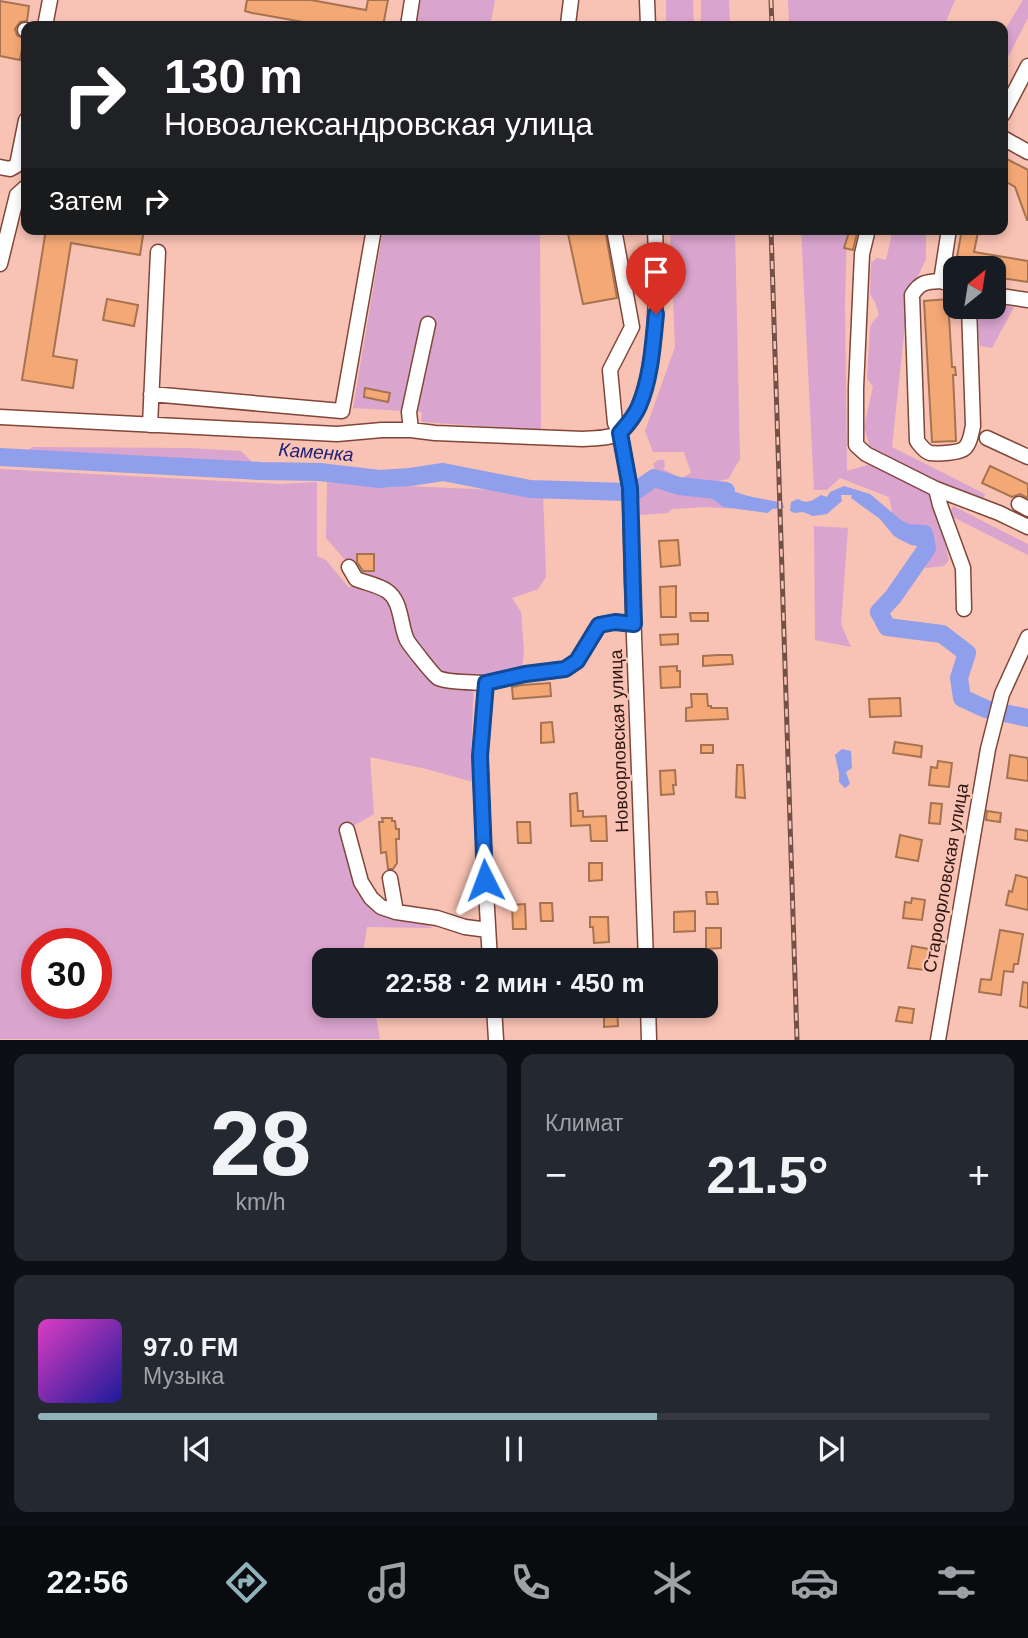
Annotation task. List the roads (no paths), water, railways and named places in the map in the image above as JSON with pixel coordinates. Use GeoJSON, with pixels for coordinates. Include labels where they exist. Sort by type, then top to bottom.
{"type":"FeatureCollection","features":[{"type":"Feature","properties":{"kind":"street"},"geometry":{"type":"LineString","coordinates":[[45,21],[50,0]]}},
{"type":"Feature","properties":{"kind":"street"},"geometry":{"type":"LineString","coordinates":[[409,21],[412,0]]}},
{"type":"Feature","properties":{"kind":"street"},"geometry":{"type":"LineString","coordinates":[[568,21],[571,0]]}},
{"type":"Feature","properties":{"kind":"street"},"geometry":{"type":"LineString","coordinates":[[647,0],[648,21]]}},
{"type":"Feature","properties":{"kind":"street"},"geometry":{"type":"LineString","coordinates":[[1008,104],[1028,66]]}},
{"type":"Feature","properties":{"kind":"street"},"geometry":{"type":"LineString","coordinates":[[0,167],[10,169],[17,165],[21,124]]}},
{"type":"Feature","properties":{"kind":"street"},"geometry":{"type":"LineString","coordinates":[[1008,141],[1028,152]]}},
{"type":"Feature","properties":{"kind":"street"},"geometry":{"type":"LineString","coordinates":[[0,264],[17,195],[21,191]]}},
{"type":"Feature","properties":{"kind":"street"},"geometry":{"type":"LineString","coordinates":[[151,394],[342,411],[368,235]]}},
{"type":"Feature","properties":{"kind":"street","name":"Новоорловская улица"},"geometry":{"type":"LineString","coordinates":[[615,235],[632,327],[610,370],[615,423],[620,433],[629,476],[646,948]]}},
{"type":"Feature","properties":{"kind":"street"},"geometry":{"type":"LineString","coordinates":[[0,417],[337,434],[411,430],[583,439],[620,433],[639,407],[652,354],[656,314],[655,235]]}},
{"type":"Feature","properties":{"kind":"street"},"geometry":{"type":"LineString","coordinates":[[867,235],[862,254],[856,445],[866,454],[936,489],[1028,527]]}},
{"type":"Feature","properties":{"kind":"street"},"geometry":{"type":"LineString","coordinates":[[948,235],[941,281],[918,286],[912,295],[917,441],[922,449],[931,453],[959,452],[970,441],[973,426],[969,319]]}},
{"type":"Feature","properties":{"kind":"street"},"geometry":{"type":"LineString","coordinates":[[150,425],[158,252]]}},
{"type":"Feature","properties":{"kind":"street"},"geometry":{"type":"LineString","coordinates":[[1006,297],[1028,300]]}},
{"type":"Feature","properties":{"kind":"street"},"geometry":{"type":"LineString","coordinates":[[411,430],[409,412],[428,324]]}},
{"type":"Feature","properties":{"kind":"street"},"geometry":{"type":"LineString","coordinates":[[987,438],[1028,457]]}},
{"type":"Feature","properties":{"kind":"street"},"geometry":{"type":"LineString","coordinates":[[936,489],[964,568],[964,609]]}},
{"type":"Feature","properties":{"kind":"street"},"geometry":{"type":"LineString","coordinates":[[349,566],[356,579],[388,592],[396,603],[408,642],[436,678],[486,683],[565,669],[577,661],[599,625],[615,622],[634,624]]}},
{"type":"Feature","properties":{"kind":"street","name":"Староорловская улица"},"geometry":{"type":"LineString","coordinates":[[937,1040],[988,749],[1002,694],[1028,637]]}},
{"type":"Feature","properties":{"kind":"street"},"geometry":{"type":"LineString","coordinates":[[486,683],[480,756],[490,948]]}},
{"type":"Feature","properties":{"kind":"street"},"geometry":{"type":"LineString","coordinates":[[347,831],[361,882],[371,898],[381,907],[488,930]]}},
{"type":"Feature","properties":{"kind":"street"},"geometry":{"type":"LineString","coordinates":[[390,878],[396,912]]}},
{"type":"Feature","properties":{"kind":"street"},"geometry":{"type":"LineString","coordinates":[[495,1018],[496,1040]]}},
{"type":"Feature","properties":{"kind":"street"},"geometry":{"type":"LineString","coordinates":[[648,1018],[649,1040]]}},
{"type":"Feature","properties":{"kind":"water"},"geometry":{"type":"Polygon","coordinates":[[[711,484],[748,496],[783,503],[784,508],[772,509],[768,513],[723,507],[701,490],[711,484]]]}},
{"type":"Feature","properties":{"kind":"water"},"geometry":{"type":"Polygon","coordinates":[[[844,486],[870,494],[901,520],[924,534],[927,548],[911,545],[894,536],[880,519],[851,498],[852,495],[841,495],[842,501],[827,514],[813,516],[790,511],[791,502],[798,499],[810,501],[821,495],[827,497],[830,492],[844,486]]]}},
{"type":"Feature","properties":{"kind":"water"},"geometry":{"type":"Polygon","coordinates":[[[842,749],[851,751],[852,768],[846,772],[850,784],[845,788],[839,782],[835,755],[842,749]]]}},
{"type":"Feature","properties":{"kind":"waterway","name":"Каменка"},"geometry":{"type":"LineString","coordinates":[[0,457],[320,472],[379,479],[443,472],[530,489],[627,492]]}},
{"type":"Feature","properties":{"kind":"waterway","name":"Каменка"},"geometry":{"type":"LineString","coordinates":[[634,492],[654,478],[679,486],[726,491]]}},
{"type":"Feature","properties":{"kind":"waterway","name":"Каменка"},"geometry":{"type":"LineString","coordinates":[[903,531],[924,534],[927,548],[893,597],[879,612],[887,627],[942,634],[967,653],[959,678],[962,698],[986,709],[1028,718]]}},
{"type":"Feature","properties":{"kind":"railway"},"geometry":{"type":"LineString","coordinates":[[771,0],[772,21]]}},
{"type":"Feature","properties":{"kind":"railway"},"geometry":{"type":"LineString","coordinates":[[771,235],[797,1040]]}}]}
